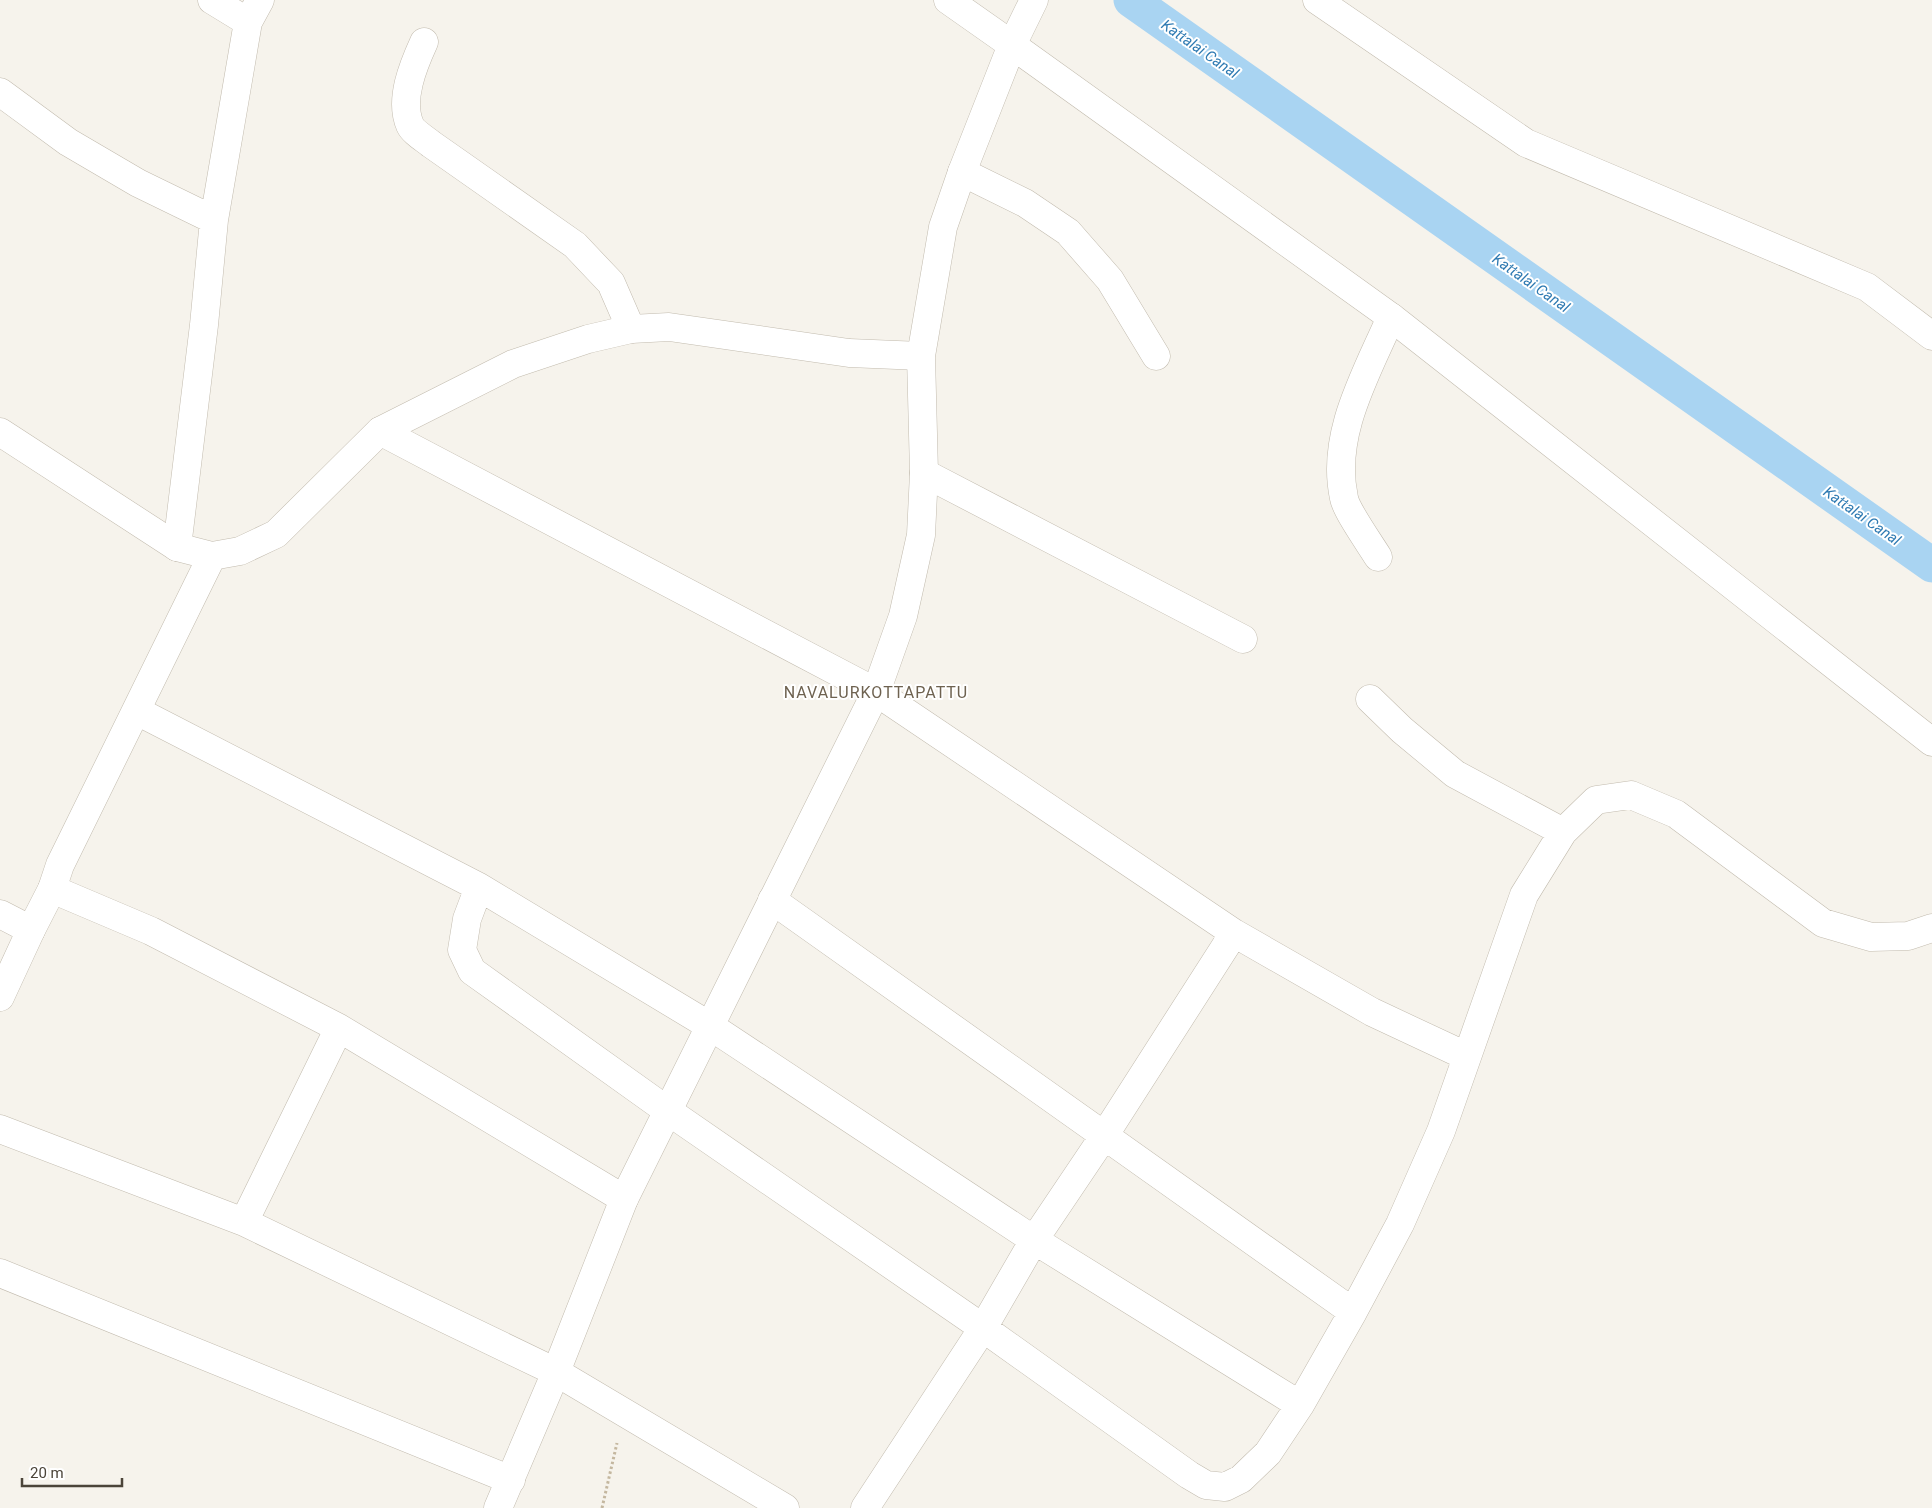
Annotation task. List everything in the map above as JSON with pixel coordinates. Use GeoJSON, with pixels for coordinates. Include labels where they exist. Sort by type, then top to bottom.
{"type":"FeatureCollection","features":[{"type":"Feature","properties":{"kind":"street"},"geometry":{"type":"LineString","coordinates":[[177,547],[204,325],[214,220],[254,11],[212,0]]}},
{"type":"Feature","properties":{"kind":"street"},"geometry":{"type":"LineString","coordinates":[[948,0],[1391,317],[1932,742]]}},
{"type":"Feature","properties":{"kind":"street"},"geometry":{"type":"LineString","coordinates":[[1317,0],[1526,143],[1867,286],[1932,336]]}},
{"type":"Feature","properties":{"kind":"street"},"geometry":{"type":"LineString","coordinates":[[498,1508],[556,1372],[624,1200],[876,692],[903,616],[921,535],[924,473],[921,356],[943,227],[962,172],[1012,45],[1031,5]]}},
{"type":"Feature","properties":{"kind":"street"},"geometry":{"type":"LineString","coordinates":[[424,42],[416,59],[405,103],[411,127],[431,144],[575,245],[611,283],[631,329]]}},
{"type":"Feature","properties":{"kind":"street"},"geometry":{"type":"LineString","coordinates":[[0,92],[68,142],[138,183],[214,220]]}},
{"type":"Feature","properties":{"kind":"street"},"geometry":{"type":"LineString","coordinates":[[962,172],[1025,203],[1068,232],[1110,280],[1156,356]]}},
{"type":"Feature","properties":{"kind":"street"},"geometry":{"type":"LineString","coordinates":[[1378,557],[1344,500],[1340,463],[1348,418],[1391,317]]}},
{"type":"Feature","properties":{"kind":"street"},"geometry":{"type":"LineString","coordinates":[[0,432],[177,547],[212,556],[240,552],[276,534],[380,431],[512,364],[588,339],[631,329],[669,327],[848,353],[921,356]]}},
{"type":"Feature","properties":{"kind":"street"},"geometry":{"type":"LineString","coordinates":[[380,431],[876,692],[1234,933],[1372,1012],[1466,1056]]}},
{"type":"Feature","properties":{"kind":"street"},"geometry":{"type":"LineString","coordinates":[[924,473],[1243,639]]}},
{"type":"Feature","properties":{"kind":"street"},"geometry":{"type":"LineString","coordinates":[[0,997],[52,889],[60,865],[212,556]]}},
{"type":"Feature","properties":{"kind":"street"},"geometry":{"type":"LineString","coordinates":[[1370,698],[1402,730],[1455,774],[1563,832]]}},
{"type":"Feature","properties":{"kind":"street"},"geometry":{"type":"LineString","coordinates":[[137,711],[479,887],[710,1026],[1034,1240],[1300,1405]]}},
{"type":"Feature","properties":{"kind":"street"},"geometry":{"type":"LineString","coordinates":[[479,887],[467,919],[462,950],[472,971],[668,1111],[983,1328],[1189,1475],[1206,1485],[1225,1487],[1241,1479],[1268,1453],[1300,1405],[1353,1312],[1400,1224],[1442,1131],[1466,1056],[1524,895],[1563,832],[1596,800],[1631,795],[1676,814],[1823,923],[1871,937],[1908,936],[1932,928]]}},
{"type":"Feature","properties":{"kind":"street"},"geometry":{"type":"LineString","coordinates":[[52,889],[151,931],[339,1028],[624,1200]]}},
{"type":"Feature","properties":{"kind":"street"},"geometry":{"type":"LineString","coordinates":[[772,900],[1353,1312]]}},
{"type":"Feature","properties":{"kind":"street"},"geometry":{"type":"LineString","coordinates":[[0,914],[31,930]]}},
{"type":"Feature","properties":{"kind":"street"},"geometry":{"type":"LineString","coordinates":[[865,1508],[983,1328],[1034,1240],[1104,1136],[1234,933]]}},
{"type":"Feature","properties":{"kind":"street"},"geometry":{"type":"LineString","coordinates":[[244,1222],[339,1028]]}},
{"type":"Feature","properties":{"kind":"street"},"geometry":{"type":"LineString","coordinates":[[0,1129],[244,1222],[556,1372],[785,1508]]}},
{"type":"Feature","properties":{"kind":"street"},"geometry":{"type":"LineString","coordinates":[[0,1272],[511,1480]]}},
{"type":"Feature","properties":{"kind":"path"},"geometry":{"type":"LineString","coordinates":[[602,1508],[624,1414]]}},
{"type":"Feature","properties":{"kind":"waterway","name":"Kattalai Canal"},"geometry":{"type":"LineString","coordinates":[[1131,0],[1932,565]]}},
{"type":"Feature","properties":{"kind":"district","name":"NAVALURKOTTAPATTU"},"geometry":{"type":"Point","coordinates":[876,692]}}]}
